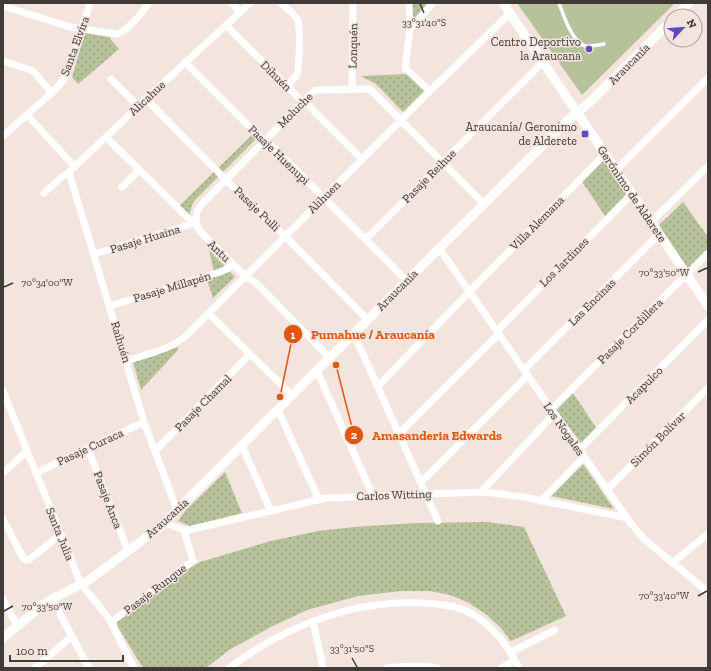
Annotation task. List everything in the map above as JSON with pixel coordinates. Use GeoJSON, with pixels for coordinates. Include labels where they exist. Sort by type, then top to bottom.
{"type":"FeatureCollection","features":[{"type":"Feature","properties":{"kind":"street","name":"Santa Elvira"},"geometry":{"type":"LineString","coordinates":[[3,136],[52,93],[61,83],[67,73],[90,3]]}},
{"type":"Feature","properties":{"kind":"street"},"geometry":{"type":"LineString","coordinates":[[3,6],[70,27],[117,34],[122,32],[141,14],[149,3]]}},
{"type":"Feature","properties":{"kind":"street"},"geometry":{"type":"LineString","coordinates":[[232,3],[240,12]]}},
{"type":"Feature","properties":{"kind":"street","name":"Alicahue"},"geometry":{"type":"LineString","coordinates":[[44,193],[75,167],[138,106],[250,3]]}},
{"type":"Feature","properties":{"kind":"street"},"geometry":{"type":"LineString","coordinates":[[281,3],[296,18],[299,28],[298,70],[296,76],[287,86]]}},
{"type":"Feature","properties":{"kind":"street","name":"Lonquén"},"geometry":{"type":"LineString","coordinates":[[352,89],[353,3]]}},
{"type":"Feature","properties":{"kind":"street"},"geometry":{"type":"LineString","coordinates":[[409,3],[410,29],[405,68],[430,91]]}},
{"type":"Feature","properties":{"kind":"street","name":"Gerónimo de Alderete"},"geometry":{"type":"LineString","coordinates":[[503,3],[708,306]]}},
{"type":"Feature","properties":{"kind":"street"},"geometry":{"type":"LineString","coordinates":[[410,29],[431,4]]}},
{"type":"Feature","properties":{"kind":"street","name":"Alihuen"},"geometry":{"type":"LineString","coordinates":[[126,361],[179,342],[209,314],[430,91],[510,13]]}},
{"type":"Feature","properties":{"kind":"street","name":"Dihuén"},"geometry":{"type":"LineString","coordinates":[[226,25],[362,159]]}},
{"type":"Feature","properties":{"kind":"street","name":"Araucanía"},"geometry":{"type":"LineString","coordinates":[[3,638],[36,610],[52,599],[97,574],[165,522],[567,121],[590,102],[663,29]]}},
{"type":"Feature","properties":{"kind":"street"},"geometry":{"type":"LineString","coordinates":[[3,60],[31,70],[52,93]]}},
{"type":"Feature","properties":{"kind":"street","name":"Pasaje Huenupi"},"geometry":{"type":"LineString","coordinates":[[185,62],[407,280]]}},
{"type":"Feature","properties":{"kind":"street","name":"Pasaje Reihue"},"geometry":{"type":"LineString","coordinates":[[366,240],[543,62]]}},
{"type":"Feature","properties":{"kind":"street"},"geometry":{"type":"LineString","coordinates":[[616,170],[708,78]]}},
{"type":"Feature","properties":{"kind":"street"},"geometry":{"type":"LineString","coordinates":[[111,79],[138,106]]}},
{"type":"Feature","properties":{"kind":"street","name":"Moluche"},"geometry":{"type":"LineString","coordinates":[[196,222],[196,215],[199,207],[315,90],[370,89],[484,204]]}},
{"type":"Feature","properties":{"kind":"street","name":"Pasaje Pulli"},"geometry":{"type":"LineString","coordinates":[[146,99],[368,320]]}},
{"type":"Feature","properties":{"kind":"street"},"geometry":{"type":"LineString","coordinates":[[27,115],[75,167]]}},
{"type":"Feature","properties":{"kind":"street"},"geometry":{"type":"LineString","coordinates":[[106,137],[188,219],[196,222]]}},
{"type":"Feature","properties":{"kind":"street","name":"Villa Alemana"},"geometry":{"type":"LineString","coordinates":[[378,386],[605,154]]}},
{"type":"Feature","properties":{"kind":"street"},"geometry":{"type":"LineString","coordinates":[[651,222],[708,166]]}},
{"type":"Feature","properties":{"kind":"street"},"geometry":{"type":"LineString","coordinates":[[122,187],[139,170]]}},
{"type":"Feature","properties":{"kind":"street","name":"Raihuén"},"geometry":{"type":"LineString","coordinates":[[69,172],[144,422],[177,510]]}},
{"type":"Feature","properties":{"kind":"street","name":"Los Jardines"},"geometry":{"type":"LineString","coordinates":[[399,434],[632,194]]}},
{"type":"Feature","properties":{"kind":"street","name":"Pasaje Huaina"},"geometry":{"type":"LineString","coordinates":[[94,254],[196,222]]}},
{"type":"Feature","properties":{"kind":"street","name":"Antu"},"geometry":{"type":"LineString","coordinates":[[196,222],[204,235],[246,277],[255,282],[330,358]]}},
{"type":"Feature","properties":{"kind":"street","name":"Las Encinas"},"geometry":{"type":"LineString","coordinates":[[421,482],[659,234]]}},
{"type":"Feature","properties":{"kind":"street","name":"Los Nogales"},"geometry":{"type":"LineString","coordinates":[[439,248],[626,518],[644,539],[708,592]]}},
{"type":"Feature","properties":{"kind":"street","name":"Pasaje Cordillera"},"geometry":{"type":"LineString","coordinates":[[481,492],[553,412],[708,253]]}},
{"type":"Feature","properties":{"kind":"street","name":"Pasaje Millapén"},"geometry":{"type":"LineString","coordinates":[[110,306],[220,272],[233,264]]}},
{"type":"Feature","properties":{"kind":"street"},"geometry":{"type":"LineString","coordinates":[[209,314],[292,395]]}},
{"type":"Feature","properties":{"kind":"street","name":"Acapulco"},"geometry":{"type":"LineString","coordinates":[[579,450],[708,320]]}},
{"type":"Feature","properties":{"kind":"street"},"geometry":{"type":"LineString","coordinates":[[354,334],[438,521]]}},
{"type":"Feature","properties":{"kind":"street","name":"Pasaje Chamal"},"geometry":{"type":"LineString","coordinates":[[155,451],[250,354]]}},
{"type":"Feature","properties":{"kind":"street"},"geometry":{"type":"LineString","coordinates":[[317,371],[373,496]]}},
{"type":"Feature","properties":{"kind":"street","name":"Simón Bolívar"},"geometry":{"type":"LineString","coordinates":[[607,490],[708,388]]}},
{"type":"Feature","properties":{"kind":"street","name":"Santa Julia"},"geometry":{"type":"LineString","coordinates":[[3,391],[81,584],[104,611],[111,622],[134,668]]}},
{"type":"Feature","properties":{"kind":"street"},"geometry":{"type":"LineString","coordinates":[[278,410],[319,500]]}},
{"type":"Feature","properties":{"kind":"street","name":"Pasaje Curaca"},"geometry":{"type":"LineString","coordinates":[[36,473],[144,422]]}},
{"type":"Feature","properties":{"kind":"street"},"geometry":{"type":"LineString","coordinates":[[242,446],[271,511]]}},
{"type":"Feature","properties":{"kind":"street","name":"Pasaje Anca"},"geometry":{"type":"LineString","coordinates":[[88,449],[128,551]]}},
{"type":"Feature","properties":{"kind":"street"},"geometry":{"type":"LineString","coordinates":[[3,473],[27,451]]}},
{"type":"Feature","properties":{"kind":"street"},"geometry":{"type":"LineString","coordinates":[[541,501],[584,457]]}},
{"type":"Feature","properties":{"kind":"street","name":"Carlos Witting"},"geometry":{"type":"LineString","coordinates":[[184,530],[334,497],[481,492],[504,494],[626,518]]}},
{"type":"Feature","properties":{"kind":"street"},"geometry":{"type":"LineString","coordinates":[[3,518],[23,558],[26,560],[30,559],[61,534]]}},
{"type":"Feature","properties":{"kind":"street"},"geometry":{"type":"LineString","coordinates":[[165,522],[184,530]]}},
{"type":"Feature","properties":{"kind":"street","name":"Pasaje Rungue"},"geometry":{"type":"LineString","coordinates":[[111,622],[193,561],[184,530]]}},
{"type":"Feature","properties":{"kind":"street"},"geometry":{"type":"LineString","coordinates":[[672,563],[708,534]]}},
{"type":"Feature","properties":{"kind":"street"},"geometry":{"type":"LineString","coordinates":[[3,599],[17,625]]}},
{"type":"Feature","properties":{"kind":"street"},"geometry":{"type":"LineString","coordinates":[[52,599],[89,668]]}},
{"type":"Feature","properties":{"kind":"street"},"geometry":{"type":"LineString","coordinates":[[229,668],[270,641],[312,621],[354,609],[385,604],[415,603],[445,605],[464,610],[483,621],[496,632],[511,652],[519,668]]}},
{"type":"Feature","properties":{"kind":"street"},"geometry":{"type":"LineString","coordinates":[[312,621],[323,668]]}},
{"type":"Feature","properties":{"kind":"street"},"geometry":{"type":"LineString","coordinates":[[511,652],[555,630]]}},
{"type":"Feature","properties":{"kind":"street"},"geometry":{"type":"LineString","coordinates":[[35,668],[72,636]]}},
{"type":"Feature","properties":{"kind":"street"},"geometry":{"type":"LineString","coordinates":[[501,668],[515,660]]}},
{"type":"Feature","properties":{"kind":"street"},"geometry":{"type":"LineString","coordinates":[[387,668],[416,666],[430,666],[438,668]]}},
{"type":"Feature","properties":{"kind":"lane"},"geometry":{"type":"LineString","coordinates":[[559,3],[567,25],[583,46],[604,44]]}},
{"type":"Feature","properties":{"kind":"green space"},"geometry":{"type":"Polygon","coordinates":[[[412,3],[424,3],[426,5],[412,21],[412,3]]]}},
{"type":"Feature","properties":{"kind":"green space","name":"Centro Deportivo la Araucana"},"geometry":{"type":"Polygon","coordinates":[[[517,3],[675,3],[670,8],[663,8],[663,15],[582,95],[517,3]]]}},
{"type":"Feature","properties":{"kind":"green space"},"geometry":{"type":"Polygon","coordinates":[[[85,33],[109,37],[119,49],[78,84],[72,77],[85,33]]]}},
{"type":"Feature","properties":{"kind":"green space"},"geometry":{"type":"Polygon","coordinates":[[[407,74],[424,91],[403,112],[376,84],[361,76],[407,74]]]}},
{"type":"Feature","properties":{"kind":"green space"},"geometry":{"type":"Polygon","coordinates":[[[252,135],[256,139],[195,200],[189,216],[179,206],[252,135]]]}},
{"type":"Feature","properties":{"kind":"green space"},"geometry":{"type":"Polygon","coordinates":[[[603,159],[626,194],[605,216],[581,180],[603,159]]]}},
{"type":"Feature","properties":{"kind":"green space"},"geometry":{"type":"Polygon","coordinates":[[[683,202],[708,237],[708,251],[688,270],[659,225],[683,202]]]}},
{"type":"Feature","properties":{"kind":"green space"},"geometry":{"type":"Polygon","coordinates":[[[209,250],[235,277],[213,298],[207,280],[215,276],[209,250]]]}},
{"type":"Feature","properties":{"kind":"green space"},"geometry":{"type":"Polygon","coordinates":[[[178,347],[178,350],[141,390],[133,362],[178,347]]]}},
{"type":"Feature","properties":{"kind":"green space"},"geometry":{"type":"Polygon","coordinates":[[[573,393],[597,429],[581,443],[555,408],[573,393]]]}},
{"type":"Feature","properties":{"kind":"green space"},"geometry":{"type":"Polygon","coordinates":[[[583,464],[614,509],[551,496],[583,464]]]}},
{"type":"Feature","properties":{"kind":"green space"},"geometry":{"type":"Polygon","coordinates":[[[225,472],[242,513],[190,526],[178,521],[185,511],[225,472]]]}},
{"type":"Feature","properties":{"kind":"green space"},"geometry":{"type":"Polygon","coordinates":[[[487,522],[524,527],[566,616],[511,641],[500,627],[487,615],[469,603],[450,595],[430,591],[401,591],[358,596],[307,610],[271,627],[229,650],[206,668],[143,668],[118,627],[117,622],[179,574],[200,562],[271,541],[318,531],[354,527],[415,523],[487,522]]]}},
{"type":"Feature","properties":{"kind":"place","name":"Centro Deportivo la Araucana"},"geometry":{"type":"Point","coordinates":[589,49]}},
{"type":"Feature","properties":{"kind":"place","name":"Araucanía/ Geronimo de Alderete"},"geometry":{"type":"Point","coordinates":[585,134]}},
{"type":"Feature","properties":{"kind":"place","name":"Amasanderia Edwards"},"geometry":{"type":"Point","coordinates":[336,365]}},
{"type":"Feature","properties":{"kind":"place","name":"Pumahue / Araucanía"},"geometry":{"type":"Point","coordinates":[280,397]}}]}
